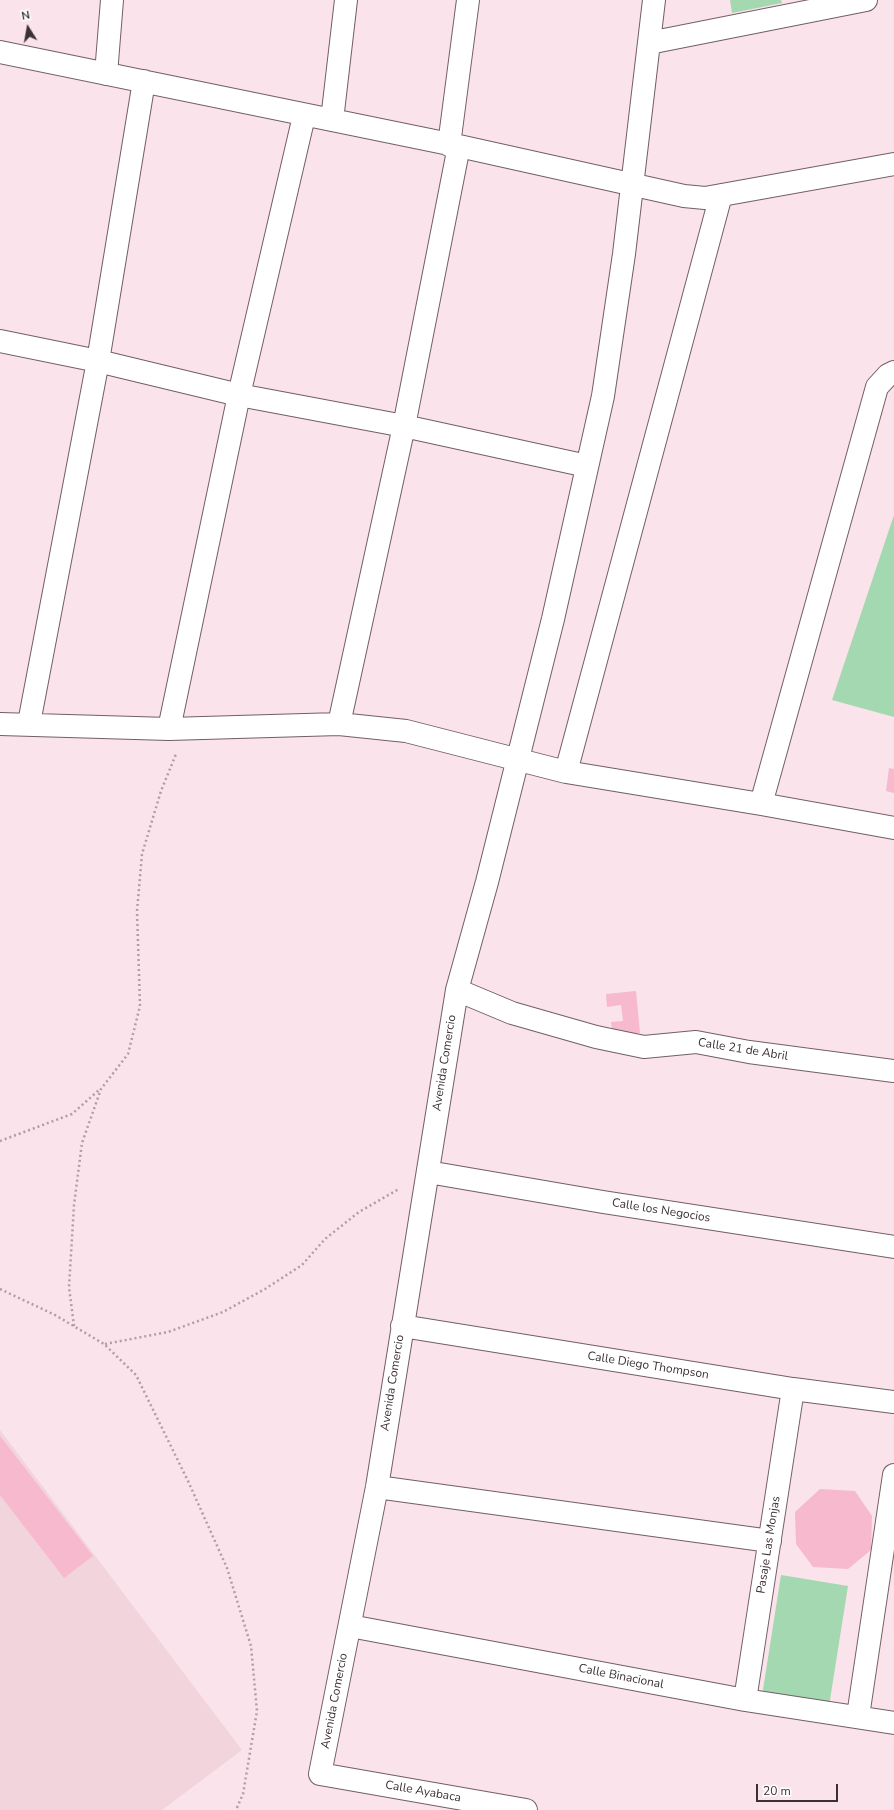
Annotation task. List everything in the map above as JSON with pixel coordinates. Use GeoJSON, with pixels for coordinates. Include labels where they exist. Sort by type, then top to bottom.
{"type":"FeatureCollection","features":[{"type":"Feature","properties":{"kind":"street"},"geometry":{"type":"LineString","coordinates":[[106,74],[112,0]]}},
{"type":"Feature","properties":{"kind":"street"},"geometry":{"type":"LineString","coordinates":[[332,120],[346,0]]}},
{"type":"Feature","properties":{"kind":"street"},"geometry":{"type":"LineString","coordinates":[[339,724],[404,426],[454,146],[468,0]]}},
{"type":"Feature","properties":{"kind":"street","name":"Avenida Comercio"},"geometry":{"type":"LineString","coordinates":[[320,1774],[377,1487],[457,990],[518,760],[553,619],[603,396],[633,184],[654,0]]}},
{"type":"Feature","properties":{"kind":"street"},"geometry":{"type":"LineString","coordinates":[[649,43],[866,0]]}},
{"type":"Feature","properties":{"kind":"street"},"geometry":{"type":"LineString","coordinates":[[0,52],[144,81],[304,116],[332,120],[684,196],[705,198],[894,164]]}},
{"type":"Feature","properties":{"kind":"street"},"geometry":{"type":"LineString","coordinates":[[29,723],[98,360],[144,81]]}},
{"type":"Feature","properties":{"kind":"street"},"geometry":{"type":"LineString","coordinates":[[176,729],[239,395],[304,116]]}},
{"type":"Feature","properties":{"kind":"street"},"geometry":{"type":"LineString","coordinates":[[566,772],[721,195]]}},
{"type":"Feature","properties":{"kind":"street"},"geometry":{"type":"LineString","coordinates":[[0,341],[98,360],[239,395],[404,426],[587,466]]}},
{"type":"Feature","properties":{"kind":"street"},"geometry":{"type":"LineString","coordinates":[[761,804],[877,387],[888,374],[894,372]]}},
{"type":"Feature","properties":{"kind":"street"},"geometry":{"type":"LineString","coordinates":[[0,724],[29,723],[176,729],[339,724],[406,731],[566,772],[761,804],[894,828]]}},
{"type":"Feature","properties":{"kind":"street","name":"Calle 21 de Abril"},"geometry":{"type":"LineString","coordinates":[[457,990],[512,1013],[596,1037],[644,1047],[696,1042],[749,1052],[894,1072]]}},
{"type":"Feature","properties":{"kind":"street","name":"Calle los Negocios"},"geometry":{"type":"LineString","coordinates":[[428,1172],[603,1202],[894,1247]]}},
{"type":"Feature","properties":{"kind":"street","name":"Calle Diego Thompson"},"geometry":{"type":"LineString","coordinates":[[402,1326],[793,1389],[894,1402]]}},
{"type":"Feature","properties":{"kind":"street","name":"Pasaje Las Monjas"},"geometry":{"type":"LineString","coordinates":[[745,1700],[793,1389]]}},
{"type":"Feature","properties":{"kind":"street"},"geometry":{"type":"LineString","coordinates":[[858,1716],[894,1476]]}},
{"type":"Feature","properties":{"kind":"street"},"geometry":{"type":"LineString","coordinates":[[377,1487],[770,1542]]}},
{"type":"Feature","properties":{"kind":"street","name":"Calle Binacional"},"geometry":{"type":"LineString","coordinates":[[350,1626],[745,1700],[858,1716],[894,1723]]}},
{"type":"Feature","properties":{"kind":"street","name":"Calle Ayabaca"},"geometry":{"type":"LineString","coordinates":[[320,1774],[526,1810]]}},
{"type":"Feature","properties":{"kind":"path"},"geometry":{"type":"LineString","coordinates":[[0,1141],[72,1114],[101,1089],[128,1054],[140,1006],[137,911],[142,854],[160,791],[175,760],[176,729]]}},
{"type":"Feature","properties":{"kind":"path"},"geometry":{"type":"LineString","coordinates":[[74,1326],[69,1287],[74,1205],[82,1143],[101,1089]]}},
{"type":"Feature","properties":{"kind":"path"},"geometry":{"type":"LineString","coordinates":[[104,1344],[168,1332],[230,1308],[265,1289],[302,1265],[325,1239],[359,1212],[428,1172]]}},
{"type":"Feature","properties":{"kind":"path"},"geometry":{"type":"LineString","coordinates":[[0,1289],[55,1315],[104,1344],[136,1375],[188,1481],[227,1568],[251,1646],[257,1711],[243,1794],[236,1810]]}},
{"type":"Feature","properties":{"kind":"shaded area"},"geometry":{"type":"Polygon","coordinates":[[[0,1430],[242,1750],[162,1810],[0,1810],[0,1430]]]}},
{"type":"Feature","properties":{"kind":"green space"},"geometry":{"type":"Polygon","coordinates":[[[730,0],[781,0],[782,3],[732,13],[730,0]]]}},
{"type":"Feature","properties":{"kind":"green space"},"geometry":{"type":"Polygon","coordinates":[[[894,515],[894,717],[832,700],[894,515]]]}},
{"type":"Feature","properties":{"kind":"green space"},"geometry":{"type":"Polygon","coordinates":[[[781,1575],[848,1586],[829,1706],[762,1696],[781,1575]]]}},
{"type":"Feature","properties":{"kind":"building"},"geometry":{"type":"Polygon","coordinates":[[[889,768],[894,769],[894,793],[886,791],[889,768]]]}},
{"type":"Feature","properties":{"kind":"building"},"geometry":{"type":"Polygon","coordinates":[[[636,991],[640,1033],[613,1036],[611,1022],[623,1021],[621,1005],[607,1007],[606,994],[636,991]]]}},
{"type":"Feature","properties":{"kind":"building"},"geometry":{"type":"Polygon","coordinates":[[[0,1436],[93,1556],[64,1578],[0,1495],[0,1436]]]}},
{"type":"Feature","properties":{"kind":"building"},"geometry":{"type":"Polygon","coordinates":[[[820,1489],[855,1491],[872,1516],[871,1550],[848,1569],[813,1567],[796,1544],[795,1512],[820,1489]]]}}]}
